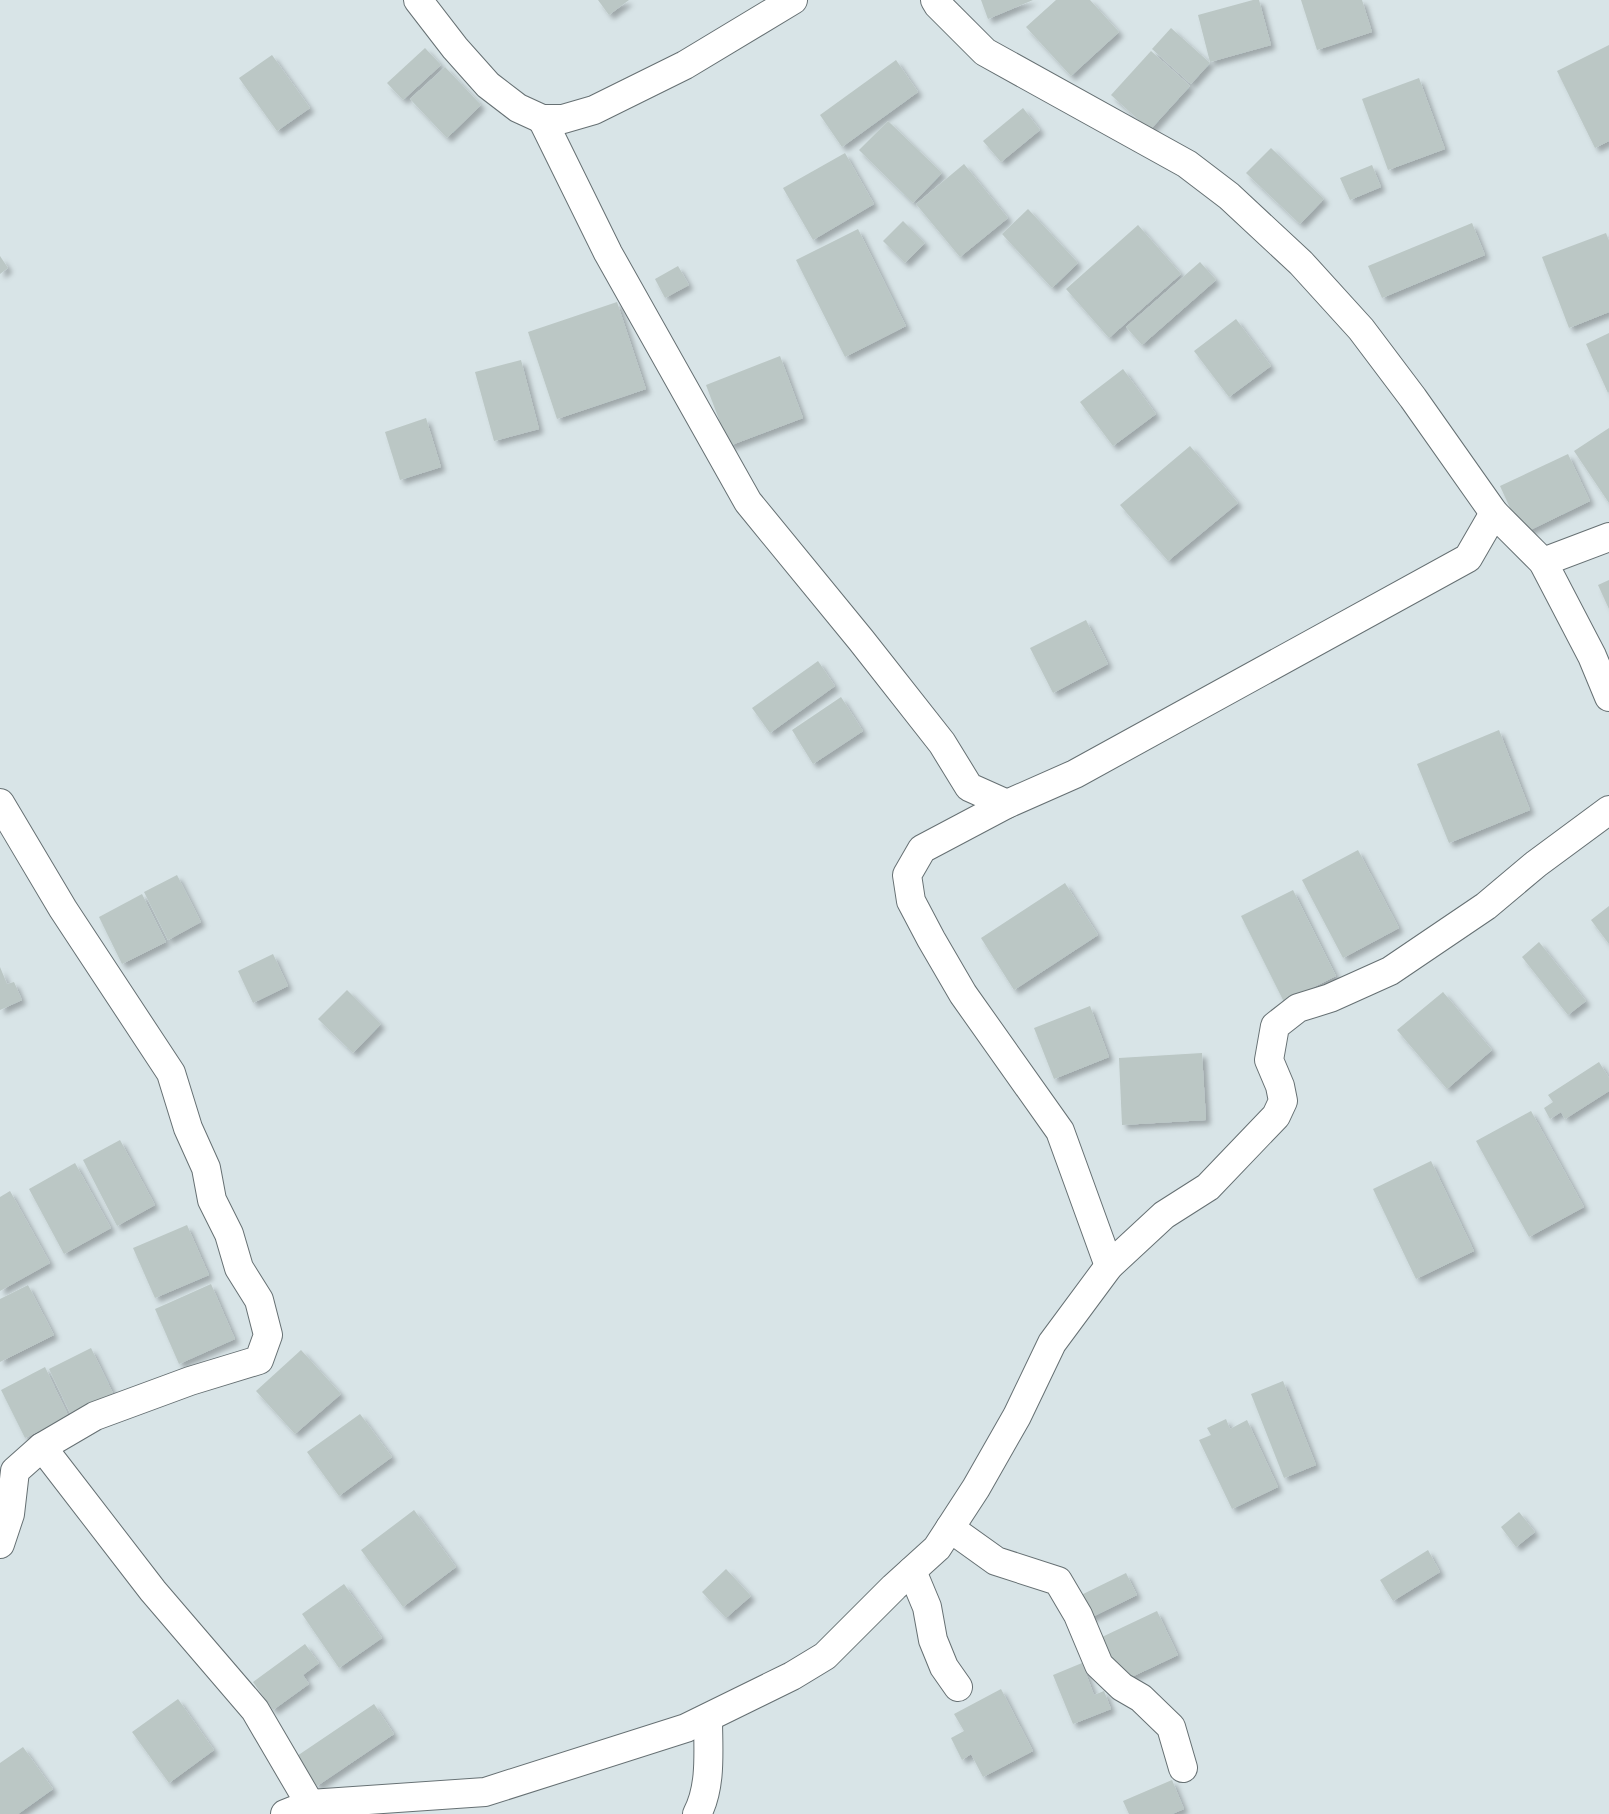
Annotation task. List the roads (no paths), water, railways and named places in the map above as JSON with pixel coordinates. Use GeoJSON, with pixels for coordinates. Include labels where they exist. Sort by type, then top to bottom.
{"type":"FeatureCollection","features":[{"type":"Feature","properties":{"kind":"street"},"geometry":{"type":"LineString","coordinates":[[418,0],[455,48],[488,85],[518,108],[542,119],[563,119],[594,110],[685,65],[793,0]]}},
{"type":"Feature","properties":{"kind":"street"},"geometry":{"type":"LineString","coordinates":[[935,0],[985,52],[1187,164],[1229,196],[1301,263],[1361,329],[1413,398],[1494,513],[1543,562],[1592,656],[1609,697]]}},
{"type":"Feature","properties":{"kind":"street"},"geometry":{"type":"LineString","coordinates":[[542,119],[608,253],[748,502],[942,743],[969,787],[1007,804]]}},
{"type":"Feature","properties":{"kind":"street"},"geometry":{"type":"LineString","coordinates":[[1109,1266],[1060,1131],[963,994],[911,901],[907,875],[922,849],[1007,804],[1075,774],[1468,558],[1494,513]]}},
{"type":"Feature","properties":{"kind":"street"},"geometry":{"type":"LineString","coordinates":[[1543,562],[1609,537]]}},
{"type":"Feature","properties":{"kind":"street"},"geometry":{"type":"LineString","coordinates":[[960,829],[969,787]]}},
{"type":"Feature","properties":{"kind":"street"},"geometry":{"type":"LineString","coordinates":[[0,803],[63,909],[170,1073],[188,1128],[206,1168],[212,1200],[229,1234],[239,1268],[259,1300],[268,1335],[259,1360],[190,1381],[95,1416],[42,1447],[15,1471],[10,1514],[0,1544]]}},
{"type":"Feature","properties":{"kind":"street"},"geometry":{"type":"LineString","coordinates":[[285,1814],[310,1804],[485,1792],[686,1728],[792,1676],[826,1656],[894,1587],[936,1548],[976,1488],[1017,1416],[1052,1343],[1109,1266],[1164,1216],[1208,1187],[1276,1116],[1282,1100],[1280,1086],[1269,1060],[1275,1026],[1298,1008],[1330,998],[1390,971],[1486,906],[1536,864],[1609,810]]}},
{"type":"Feature","properties":{"kind":"street"},"geometry":{"type":"LineString","coordinates":[[42,1447],[153,1591],[255,1710],[310,1804]]}},
{"type":"Feature","properties":{"kind":"street"},"geometry":{"type":"LineString","coordinates":[[950,1528],[996,1561],[1058,1581],[1078,1615],[1099,1665],[1122,1687],[1141,1698],[1171,1728],[1183,1768]]}},
{"type":"Feature","properties":{"kind":"street"},"geometry":{"type":"LineString","coordinates":[[912,1571],[927,1607],[936,1649],[944,1667],[958,1687]]}},
{"type":"Feature","properties":{"kind":"street"},"geometry":{"type":"LineString","coordinates":[[697,1814],[703,1803],[708,1763],[708,1718]]}}]}
